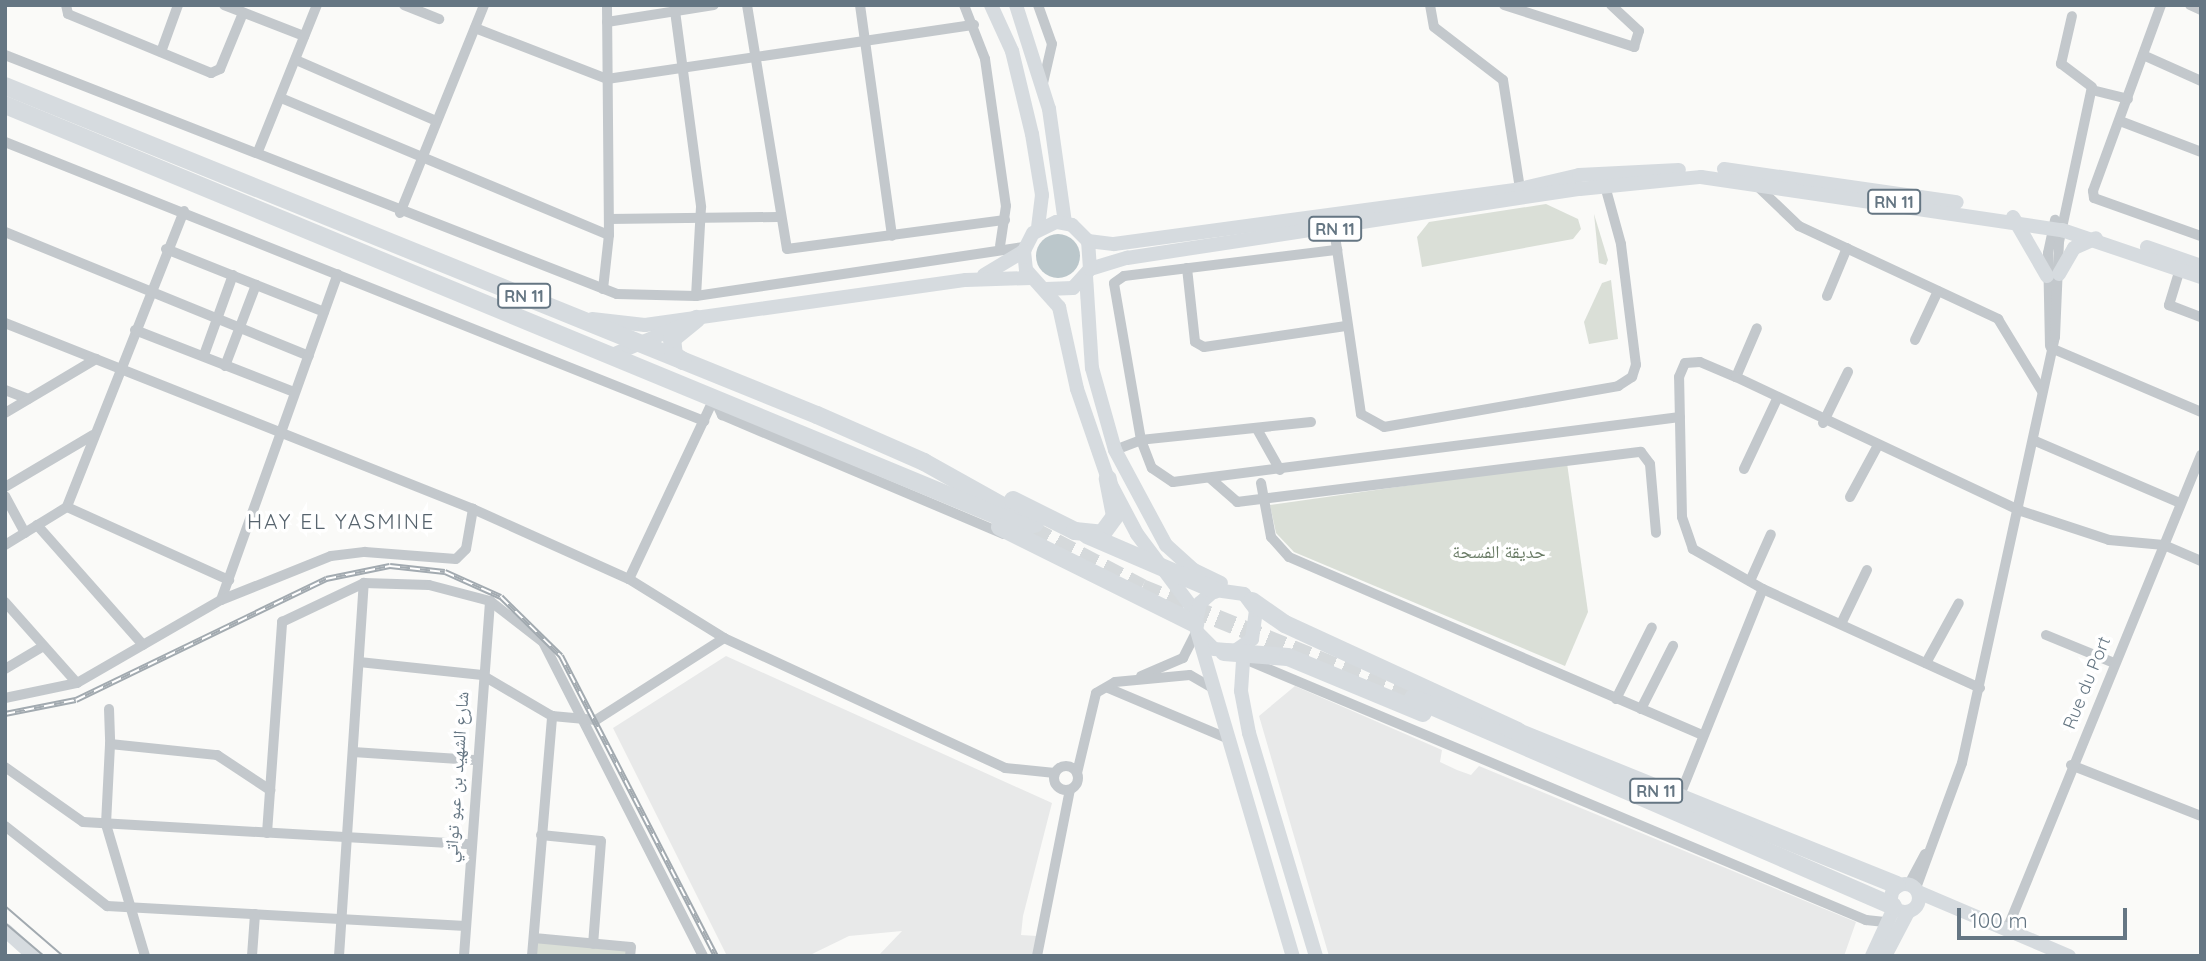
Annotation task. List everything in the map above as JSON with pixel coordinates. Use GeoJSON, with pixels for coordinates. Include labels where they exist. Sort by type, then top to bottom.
{"type":"FeatureCollection","features":[{"type":"Feature","properties":{"kind":"highway","name":"RN 11"},"geometry":{"type":"LineString","coordinates":[[5,86],[312,215],[574,316],[924,462],[1029,531]]}},
{"type":"Feature","properties":{"kind":"highway","name":"RN 11"},"geometry":{"type":"LineString","coordinates":[[5,105],[944,492],[1029,531]]}},
{"type":"Feature","properties":{"kind":"highway"},"geometry":{"type":"LineString","coordinates":[[685,363],[674,355],[672,339],[697,319]]}},
{"type":"Feature","properties":{"kind":"highway"},"geometry":{"type":"LineString","coordinates":[[924,462],[1161,570],[1215,590]]}},
{"type":"Feature","properties":{"kind":"highway"},"geometry":{"type":"LineString","coordinates":[[1085,534],[1102,534],[1112,524],[1108,479]]}},
{"type":"Feature","properties":{"kind":"highway"},"geometry":{"type":"LineString","coordinates":[[1029,531],[1197,625]]}},
{"type":"Feature","properties":{"kind":"highway"},"geometry":{"type":"LineString","coordinates":[[1252,601],[1285,624],[1533,744]]}},
{"type":"Feature","properties":{"kind":"highway"},"geometry":{"type":"LineString","coordinates":[[1224,652],[1287,657],[1533,744]]}},
{"type":"Feature","properties":{"kind":"highway","name":"RN 11"},"geometry":{"type":"LineString","coordinates":[[1414,696],[1678,800],[1910,887]]}},
{"type":"Feature","properties":{"kind":"highway","name":"RN 11"},"geometry":{"type":"LineString","coordinates":[[1533,744],[1899,911]]}},
{"type":"Feature","properties":{"kind":"main road"},"geometry":{"type":"LineString","coordinates":[[966,280],[1004,267],[1025,249],[1038,229],[1042,195],[1032,134],[1012,51],[991,5]]}},
{"type":"Feature","properties":{"kind":"main road"},"geometry":{"type":"LineString","coordinates":[[1016,5],[1043,82],[1065,223],[1088,241],[1091,368],[1115,450],[1167,545],[1194,570],[1252,601],[1257,630],[1243,653],[1250,733],[1316,956]]}},
{"type":"Feature","properties":{"kind":"main road","name":"RN 11"},"geometry":{"type":"LineString","coordinates":[[1088,241],[1114,244],[1520,190],[1607,172],[1736,169],[2058,225],[2201,266]]}},
{"type":"Feature","properties":{"kind":"main road","name":"RN 11"},"geometry":{"type":"LineString","coordinates":[[1088,273],[1127,258],[1334,229],[1605,186],[1701,177],[1752,181],[2013,217]]}},
{"type":"Feature","properties":{"kind":"main road"},"geometry":{"type":"LineString","coordinates":[[2013,217],[2053,275],[2074,248],[2101,236]]}},
{"type":"Feature","properties":{"kind":"main road"},"geometry":{"type":"LineString","coordinates":[[1038,229],[1065,223]]}},
{"type":"Feature","properties":{"kind":"main road","name":"RN 11"},"geometry":{"type":"LineString","coordinates":[[2101,236],[2201,277]]}},
{"type":"Feature","properties":{"kind":"main road"},"geometry":{"type":"LineString","coordinates":[[1025,249],[1031,278]]}},
{"type":"Feature","properties":{"kind":"main road"},"geometry":{"type":"LineString","coordinates":[[1046,289],[1073,288],[1088,273]]}},
{"type":"Feature","properties":{"kind":"main road"},"geometry":{"type":"LineString","coordinates":[[574,316],[645,325],[966,280],[1031,278],[1046,289],[1059,307],[1077,389],[1108,479],[1161,570],[1197,625],[1224,652]]}},
{"type":"Feature","properties":{"kind":"main road"},"geometry":{"type":"LineString","coordinates":[[610,356],[697,319]]}},
{"type":"Feature","properties":{"kind":"main road"},"geometry":{"type":"LineString","coordinates":[[1235,590],[1215,590],[1197,625],[1212,687],[1293,956]]}},
{"type":"Feature","properties":{"kind":"main road"},"geometry":{"type":"LineString","coordinates":[[1872,956],[1910,887]]}},
{"type":"Feature","properties":{"kind":"main road"},"geometry":{"type":"LineString","coordinates":[[1885,956],[1899,911],[1910,887]]}},
{"type":"Feature","properties":{"kind":"main road"},"geometry":{"type":"LineString","coordinates":[[1910,887],[2008,927],[2069,956]]}},
{"type":"Feature","properties":{"kind":"main road"},"geometry":{"type":"LineString","coordinates":[[1899,911],[1952,906]]}},
{"type":"Feature","properties":{"kind":"main road"},"geometry":{"type":"LineString","coordinates":[[5,930],[34,956]]}},
{"type":"Feature","properties":{"kind":"street"},"geometry":{"type":"LineString","coordinates":[[66,5],[68,14],[216,72],[243,13]]}},
{"type":"Feature","properties":{"kind":"street"},"geometry":{"type":"LineString","coordinates":[[161,52],[178,5]]}},
{"type":"Feature","properties":{"kind":"street"},"geometry":{"type":"LineString","coordinates":[[224,5],[304,36]]}},
{"type":"Feature","properties":{"kind":"street"},"geometry":{"type":"LineString","coordinates":[[259,149],[317,5]]}},
{"type":"Feature","properties":{"kind":"street"},"geometry":{"type":"LineString","coordinates":[[404,5],[439,19]]}},
{"type":"Feature","properties":{"kind":"street"},"geometry":{"type":"LineString","coordinates":[[400,213],[484,5]]}},
{"type":"Feature","properties":{"kind":"street"},"geometry":{"type":"LineString","coordinates":[[603,289],[609,235],[607,5]]}},
{"type":"Feature","properties":{"kind":"street"},"geometry":{"type":"LineString","coordinates":[[607,23],[714,5]]}},
{"type":"Feature","properties":{"kind":"street"},"geometry":{"type":"LineString","coordinates":[[747,5],[784,246],[791,250],[1005,220]]}},
{"type":"Feature","properties":{"kind":"street"},"geometry":{"type":"LineString","coordinates":[[860,5],[892,236]]}},
{"type":"Feature","properties":{"kind":"street"},"geometry":{"type":"LineString","coordinates":[[964,5],[985,59],[1005,220],[1000,246]]}},
{"type":"Feature","properties":{"kind":"street"},"geometry":{"type":"LineString","coordinates":[[1038,5],[1052,44],[1043,82]]}},
{"type":"Feature","properties":{"kind":"street"},"geometry":{"type":"LineString","coordinates":[[1430,5],[1440,33],[1503,80],[1520,190]]}},
{"type":"Feature","properties":{"kind":"street"},"geometry":{"type":"LineString","coordinates":[[1504,5],[1634,47],[1639,31],[1611,5]]}},
{"type":"Feature","properties":{"kind":"street"},"geometry":{"type":"LineString","coordinates":[[2161,5],[2095,198],[2201,236]]}},
{"type":"Feature","properties":{"kind":"street"},"geometry":{"type":"LineString","coordinates":[[2190,5],[2201,10]]}},
{"type":"Feature","properties":{"kind":"street"},"geometry":{"type":"LineString","coordinates":[[675,11],[700,218],[696,296]]}},
{"type":"Feature","properties":{"kind":"street"},"geometry":{"type":"LineString","coordinates":[[2072,16],[2061,64],[2092,90],[2128,99]]}},
{"type":"Feature","properties":{"kind":"street"},"geometry":{"type":"LineString","coordinates":[[475,28],[607,79],[682,71],[755,57],[974,25]]}},
{"type":"Feature","properties":{"kind":"street"},"geometry":{"type":"LineString","coordinates":[[5,55],[259,149],[400,213],[603,289],[650,298],[696,296],[1000,246],[1025,249]]}},
{"type":"Feature","properties":{"kind":"street"},"geometry":{"type":"LineString","coordinates":[[2143,55],[2201,81]]}},
{"type":"Feature","properties":{"kind":"street"},"geometry":{"type":"LineString","coordinates":[[296,60],[436,121]]}},
{"type":"Feature","properties":{"kind":"street"},"geometry":{"type":"LineString","coordinates":[[1910,887],[1962,763],[2021,511],[2051,348],[2053,275],[2058,225],[2092,90]]}},
{"type":"Feature","properties":{"kind":"street"},"geometry":{"type":"LineString","coordinates":[[281,98],[609,235]]}},
{"type":"Feature","properties":{"kind":"street"},"geometry":{"type":"LineString","coordinates":[[2120,121],[2201,152]]}},
{"type":"Feature","properties":{"kind":"street"},"geometry":{"type":"LineString","coordinates":[[5,142],[184,211],[704,421]]}},
{"type":"Feature","properties":{"kind":"street"},"geometry":{"type":"LineString","coordinates":[[1752,181],[1800,226],[1998,319],[2042,391]]}},
{"type":"Feature","properties":{"kind":"street"},"geometry":{"type":"LineString","coordinates":[[1334,229],[1361,414],[1377,427],[1623,384],[1636,365],[1621,244],[1605,186]]}},
{"type":"Feature","properties":{"kind":"street"},"geometry":{"type":"LineString","coordinates":[[5,545],[67,507],[118,368],[184,211]]}},
{"type":"Feature","properties":{"kind":"street"},"geometry":{"type":"LineString","coordinates":[[609,219],[778,217]]}},
{"type":"Feature","properties":{"kind":"street"},"geometry":{"type":"LineString","coordinates":[[5,232],[309,356]]}},
{"type":"Feature","properties":{"kind":"street"},"geometry":{"type":"LineString","coordinates":[[1828,296],[1847,248]]}},
{"type":"Feature","properties":{"kind":"street"},"geometry":{"type":"LineString","coordinates":[[166,249],[324,312]]}},
{"type":"Feature","properties":{"kind":"street"},"geometry":{"type":"LineString","coordinates":[[1337,250],[1124,276],[1114,283],[1141,440],[1161,477],[1211,479],[1680,417]]}},
{"type":"Feature","properties":{"kind":"street"},"geometry":{"type":"LineString","coordinates":[[1186,268],[1195,342],[1204,347],[1347,326]]}},
{"type":"Feature","properties":{"kind":"street"},"geometry":{"type":"LineString","coordinates":[[2180,269],[2169,305],[2201,317]]}},
{"type":"Feature","properties":{"kind":"street"},"geometry":{"type":"LineString","coordinates":[[222,600],[338,274]]}},
{"type":"Feature","properties":{"kind":"street"},"geometry":{"type":"LineString","coordinates":[[204,355],[233,275]]}},
{"type":"Feature","properties":{"kind":"street"},"geometry":{"type":"LineString","coordinates":[[225,366],[242,329],[256,285]]}},
{"type":"Feature","properties":{"kind":"street"},"geometry":{"type":"LineString","coordinates":[[1915,340],[1938,291]]}},
{"type":"Feature","properties":{"kind":"street"},"geometry":{"type":"LineString","coordinates":[[5,323],[473,509],[629,579],[724,638],[1006,768],[1055,774],[1066,766],[1077,774]]}},
{"type":"Feature","properties":{"kind":"street"},"geometry":{"type":"LineString","coordinates":[[1736,377],[1757,328]]}},
{"type":"Feature","properties":{"kind":"street"},"geometry":{"type":"LineString","coordinates":[[135,330],[294,392]]}},
{"type":"Feature","properties":{"kind":"street"},"geometry":{"type":"LineString","coordinates":[[2051,348],[2201,412]]}},
{"type":"Feature","properties":{"kind":"street"},"geometry":{"type":"LineString","coordinates":[[5,413],[96,359]]}},
{"type":"Feature","properties":{"kind":"street"},"geometry":{"type":"LineString","coordinates":[[1980,688],[1707,561],[1685,535],[1680,417],[1685,363],[1700,362],[1736,377],[1823,423],[2021,511],[2109,540],[2164,545],[2201,561]]}},
{"type":"Feature","properties":{"kind":"street"},"geometry":{"type":"LineString","coordinates":[[1823,423],[1848,372]]}},
{"type":"Feature","properties":{"kind":"street"},"geometry":{"type":"LineString","coordinates":[[5,390],[28,399]]}},
{"type":"Feature","properties":{"kind":"street"},"geometry":{"type":"LineString","coordinates":[[629,579],[714,397]]}},
{"type":"Feature","properties":{"kind":"street"},"geometry":{"type":"LineString","coordinates":[[714,397],[722,415],[1029,531]]}},
{"type":"Feature","properties":{"kind":"street"},"geometry":{"type":"LineString","coordinates":[[1744,469],[1777,399]]}},
{"type":"Feature","properties":{"kind":"street"},"geometry":{"type":"LineString","coordinates":[[1115,450],[1141,440],[1311,422]]}},
{"type":"Feature","properties":{"kind":"street"},"geometry":{"type":"LineString","coordinates":[[1257,429],[1280,470]]}},
{"type":"Feature","properties":{"kind":"street"},"geometry":{"type":"LineString","coordinates":[[5,487],[94,435]]}},
{"type":"Feature","properties":{"kind":"street"},"geometry":{"type":"LineString","coordinates":[[2033,439],[2178,502]]}},
{"type":"Feature","properties":{"kind":"street"},"geometry":{"type":"LineString","coordinates":[[1850,497],[1877,447]]}},
{"type":"Feature","properties":{"kind":"street"},"geometry":{"type":"LineString","coordinates":[[1211,479],[1231,500],[1262,499],[1641,452],[1650,464],[1656,533]]}},
{"type":"Feature","properties":{"kind":"street","name":"Rue du Port"},"geometry":{"type":"LineString","coordinates":[[2008,927],[2071,765],[2164,545],[2178,502],[2198,466],[2201,455]]}},
{"type":"Feature","properties":{"kind":"street"},"geometry":{"type":"LineString","coordinates":[[2189,480],[2201,484]]}},
{"type":"Feature","properties":{"kind":"street"},"geometry":{"type":"LineString","coordinates":[[1261,483],[1271,537],[1289,557],[1702,735]]}},
{"type":"Feature","properties":{"kind":"street"},"geometry":{"type":"LineString","coordinates":[[5,496],[25,533]]}},
{"type":"Feature","properties":{"kind":"street"},"geometry":{"type":"LineString","coordinates":[[67,507],[229,580]]}},
{"type":"Feature","properties":{"kind":"street"},"geometry":{"type":"LineString","coordinates":[[5,698],[76,683],[222,600],[331,556],[365,552],[456,559],[466,549],[473,509]]}},
{"type":"Feature","properties":{"kind":"street"},"geometry":{"type":"LineString","coordinates":[[37,525],[143,645]]}},
{"type":"Feature","properties":{"kind":"street"},"geometry":{"type":"LineString","coordinates":[[1749,581],[1771,534]]}},
{"type":"Feature","properties":{"kind":"street"},"geometry":{"type":"LineString","coordinates":[[1841,624],[1867,570]]}},
{"type":"Feature","properties":{"kind":"street"},"geometry":{"type":"LineString","coordinates":[[339,956],[365,583]]}},
{"type":"Feature","properties":{"kind":"street"},"geometry":{"type":"LineString","coordinates":[[267,833],[282,622],[365,583],[429,585],[490,601],[543,642],[584,717],[704,956]]}},
{"type":"Feature","properties":{"kind":"street"},"geometry":{"type":"LineString","coordinates":[[1678,800],[1763,589]]}},
{"type":"Feature","properties":{"kind":"street","name":"شارع الشهيد بن عبو تواتي"},"geometry":{"type":"LineString","coordinates":[[464,956],[474,760],[490,601]]}},
{"type":"Feature","properties":{"kind":"street"},"geometry":{"type":"LineString","coordinates":[[5,602],[76,683]]}},
{"type":"Feature","properties":{"kind":"street"},"geometry":{"type":"LineString","coordinates":[[1926,663],[1959,603]]}},
{"type":"Feature","properties":{"kind":"street"},"geometry":{"type":"LineString","coordinates":[[1037,956],[1070,790],[1077,774],[1096,694],[1138,679],[1183,658],[1197,625]]}},
{"type":"Feature","properties":{"kind":"street"},"geometry":{"type":"LineString","coordinates":[[1616,699],[1652,627]]}},
{"type":"Feature","properties":{"kind":"street"},"geometry":{"type":"LineString","coordinates":[[2046,635],[2114,663]]}},
{"type":"Feature","properties":{"kind":"street"},"geometry":{"type":"LineString","coordinates":[[359,662],[482,676],[552,716],[596,720],[724,638]]}},
{"type":"Feature","properties":{"kind":"street"},"geometry":{"type":"LineString","coordinates":[[1641,709],[1673,646]]}},
{"type":"Feature","properties":{"kind":"street"},"geometry":{"type":"LineString","coordinates":[[5,669],[42,647]]}},
{"type":"Feature","properties":{"kind":"street"},"geometry":{"type":"LineString","coordinates":[[1243,653],[1866,920],[1899,911]]}},
{"type":"Feature","properties":{"kind":"street"},"geometry":{"type":"LineString","coordinates":[[1138,679],[1200,676],[1212,687]]}},
{"type":"Feature","properties":{"kind":"street"},"geometry":{"type":"LineString","coordinates":[[1108,688],[1229,739]]}},
{"type":"Feature","properties":{"kind":"street"},"geometry":{"type":"LineString","coordinates":[[109,709],[106,824],[127,907],[145,956]]}},
{"type":"Feature","properties":{"kind":"street"},"geometry":{"type":"LineString","coordinates":[[532,956],[552,716]]}},
{"type":"Feature","properties":{"kind":"street"},"geometry":{"type":"LineString","coordinates":[[110,744],[217,755],[270,790]]}},
{"type":"Feature","properties":{"kind":"street"},"geometry":{"type":"LineString","coordinates":[[353,751],[474,760]]}},
{"type":"Feature","properties":{"kind":"street"},"geometry":{"type":"LineString","coordinates":[[2071,765],[2201,816]]}},
{"type":"Feature","properties":{"kind":"street"},"geometry":{"type":"LineString","coordinates":[[5,767],[83,822],[470,844]]}},
{"type":"Feature","properties":{"kind":"street"},"geometry":{"type":"LineString","coordinates":[[1055,774],[1059,788],[1070,790]]}},
{"type":"Feature","properties":{"kind":"street"},"geometry":{"type":"LineString","coordinates":[[5,826],[107,906],[465,926]]}},
{"type":"Feature","properties":{"kind":"street"},"geometry":{"type":"LineString","coordinates":[[541,835],[601,841],[593,944]]}},
{"type":"Feature","properties":{"kind":"street"},"geometry":{"type":"LineString","coordinates":[[252,956],[255,914]]}},
{"type":"Feature","properties":{"kind":"street"},"geometry":{"type":"LineString","coordinates":[[534,938],[631,947],[630,956]]}},
{"type":"Feature","properties":{"kind":"street"},"geometry":{"type":"LineString","coordinates":[[694,956],[696,941]]}},
{"type":"Feature","properties":{"kind":"shaded area"},"geometry":{"type":"Polygon","coordinates":[[[1058,234],[1073,241],[1080,256],[1073,271],[1058,278],[1043,271],[1036,256],[1043,241],[1058,234]]]}},
{"type":"Feature","properties":{"kind":"shaded area"},"geometry":{"type":"Polygon","coordinates":[[[726,656],[1052,803],[1023,916],[1021,935],[1037,936],[1033,956],[878,956],[902,931],[849,936],[808,956],[727,956],[613,728],[726,656]]]}},
{"type":"Feature","properties":{"kind":"shaded area"},"geometry":{"type":"Polygon","coordinates":[[[1295,686],[1442,750],[1440,762],[1457,770],[1471,775],[1479,766],[1856,922],[1844,956],[1329,956],[1259,716],[1295,686]]]}},
{"type":"Feature","properties":{"kind":"green space"},"geometry":{"type":"Polygon","coordinates":[[[1546,204],[1578,219],[1581,229],[1573,239],[1422,267],[1417,237],[1429,222],[1546,204]]]}},
{"type":"Feature","properties":{"kind":"green space"},"geometry":{"type":"Polygon","coordinates":[[[1594,214],[1608,260],[1606,265],[1599,263],[1594,214]]]}},
{"type":"Feature","properties":{"kind":"green space"},"geometry":{"type":"Polygon","coordinates":[[[1611,280],[1618,339],[1589,344],[1584,322],[1602,283],[1611,280]]]}},
{"type":"Feature","properties":{"kind":"green space","name":"حديقة الفسحة"},"geometry":{"type":"Polygon","coordinates":[[[1567,463],[1588,612],[1565,666],[1294,552],[1276,533],[1270,505],[1567,463]]]}},
{"type":"Feature","properties":{"kind":"green space"},"geometry":{"type":"Polygon","coordinates":[[[534,938],[631,947],[630,956],[532,956],[534,938]]]}},
{"type":"Feature","properties":{"kind":"tunnel"},"geometry":{"type":"LineString","coordinates":[[1032,530],[1142,588],[1413,698]]}},
{"type":"Feature","properties":{"kind":"tram line"},"geometry":{"type":"LineString","coordinates":[[5,906],[63,956]]}},
{"type":"Feature","properties":{"kind":"tram line"},"geometry":{"type":"LineString","coordinates":[[5,923],[44,956]]}},
{"type":"Feature","properties":{"kind":"railway"},"geometry":{"type":"LineString","coordinates":[[5,714],[76,700],[326,579],[390,566],[445,572],[501,597],[561,656],[716,956]]}},
{"type":"Feature","properties":{"kind":"district","name":"HAY EL YASMINE"},"geometry":{"type":"Point","coordinates":[341,521]}}]}
